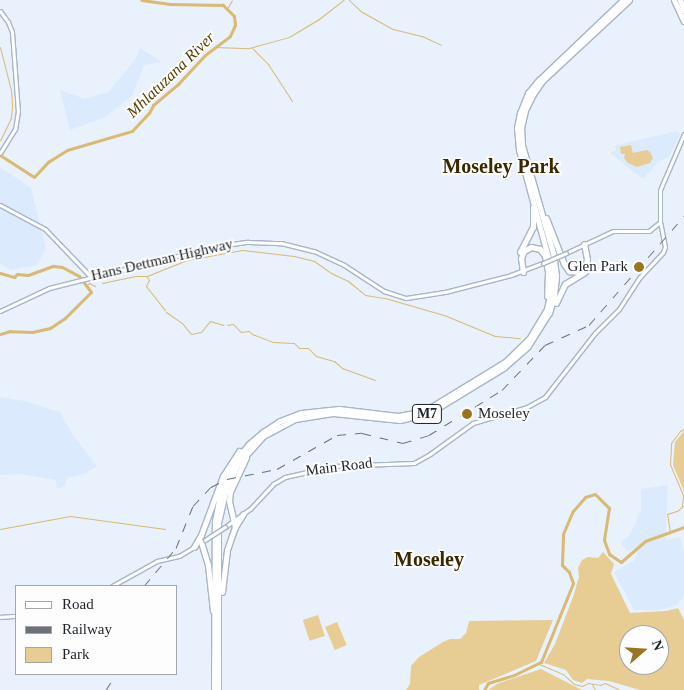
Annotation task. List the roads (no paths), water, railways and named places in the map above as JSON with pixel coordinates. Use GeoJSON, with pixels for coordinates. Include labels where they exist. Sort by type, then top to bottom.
{"type":"FeatureCollection","features":[{"type":"Feature","properties":{"kind":"highway","name":"M7"},"geometry":{"type":"LineString","coordinates":[[573,50],[623,0]]}},
{"type":"Feature","properties":{"kind":"highway","name":"M7"},"geometry":{"type":"LineString","coordinates":[[216,690],[214,534],[217,506],[228,474],[252,440],[280,421],[308,412],[339,409],[398,416],[419,413],[436,405],[520,350],[533,334],[549,302],[552,272],[517,136],[522,106],[535,84],[630,0]]}},
{"type":"Feature","properties":{"kind":"highway"},"geometry":{"type":"LineString","coordinates":[[674,0],[684,21]]}},
{"type":"Feature","properties":{"kind":"highway"},"geometry":{"type":"LineString","coordinates":[[680,0],[684,10]]}},
{"type":"Feature","properties":{"kind":"highway","name":"M7"},"geometry":{"type":"LineString","coordinates":[[216,690],[219,650],[218,537],[222,501],[228,484],[242,457],[272,430],[296,418],[320,413],[339,413],[390,420],[422,416],[503,368],[525,349],[541,328],[549,313],[554,296],[556,276],[553,253],[530,176],[522,140],[525,110],[536,89],[566,56]]}},
{"type":"Feature","properties":{"kind":"highway"},"geometry":{"type":"LineString","coordinates":[[522,272],[519,253],[531,231],[534,219],[524,167]]}},
{"type":"Feature","properties":{"kind":"highway"},"geometry":{"type":"LineString","coordinates":[[530,176],[564,264],[569,271],[579,272],[585,267],[587,258],[585,244]]}},
{"type":"Feature","properties":{"kind":"highway"},"geometry":{"type":"LineString","coordinates":[[525,349],[544,328],[565,284],[586,270],[589,258],[585,244]]}},
{"type":"Feature","properties":{"kind":"highway"},"geometry":{"type":"LineString","coordinates":[[522,272],[520,258],[524,251],[531,247],[540,249],[546,259],[548,289],[543,311],[533,334]]}},
{"type":"Feature","properties":{"kind":"highway"},"geometry":{"type":"LineString","coordinates":[[219,650],[224,570],[237,517],[229,497],[234,481],[252,450],[272,430]]}},
{"type":"Feature","properties":{"kind":"highway"},"geometry":{"type":"LineString","coordinates":[[216,628],[208,565],[201,542],[227,468],[244,444],[252,440]]}},
{"type":"Feature","properties":{"kind":"highway"},"geometry":{"type":"LineString","coordinates":[[235,527],[237,517]]}},
{"type":"Feature","properties":{"kind":"street"},"geometry":{"type":"LineString","coordinates":[[0,11],[12,32],[18,111],[15,129],[1,152]]}},
{"type":"Feature","properties":{"kind":"street","name":"Main Road"},"geometry":{"type":"LineString","coordinates":[[114,585],[157,561],[179,556],[225,527],[273,484],[284,477],[329,466],[380,462],[405,464],[420,460],[473,423],[527,408],[538,402],[552,390],[595,333],[619,309],[640,277],[662,254],[665,247],[660,222],[661,186],[684,134]]}},
{"type":"Feature","properties":{"kind":"street"},"geometry":{"type":"LineString","coordinates":[[0,205],[45,229],[89,277]]}},
{"type":"Feature","properties":{"kind":"street","name":"Hans Dettman Highway"},"geometry":{"type":"LineString","coordinates":[[0,310],[34,293],[89,277],[218,246],[259,242],[295,246],[323,255],[352,270],[384,291],[406,298],[430,296],[522,272],[544,264],[607,233],[620,229],[650,230],[660,222]]}},
{"type":"Feature","properties":{"kind":"street"},"geometry":{"type":"LineString","coordinates":[[350,465],[358,469]]}},
{"type":"Feature","properties":{"kind":"street"},"geometry":{"type":"LineString","coordinates":[[0,617],[15,616]]}},
{"type":"Feature","properties":{"kind":"waterway","name":"Mhlatuzana River"},"geometry":{"type":"LineString","coordinates":[[0,155],[34,177],[48,162],[67,150],[132,131],[149,113],[153,105],[178,84],[205,55],[230,36],[235,25],[234,16],[223,5],[170,4],[141,0]]}},
{"type":"Feature","properties":{"kind":"waterway"},"geometry":{"type":"LineString","coordinates":[[227,9],[232,0]]}},
{"type":"Feature","properties":{"kind":"waterway"},"geometry":{"type":"LineString","coordinates":[[215,47],[249,48],[289,37],[319,19],[343,0]]}},
{"type":"Feature","properties":{"kind":"waterway"},"geometry":{"type":"LineString","coordinates":[[349,0],[362,12],[393,29],[422,36],[441,45]]}},
{"type":"Feature","properties":{"kind":"waterway"},"geometry":{"type":"LineString","coordinates":[[0,47],[11,90],[12,106],[11,118],[0,141]]}},
{"type":"Feature","properties":{"kind":"waterway"},"geometry":{"type":"LineString","coordinates":[[252,48],[268,64],[292,101]]}},
{"type":"Feature","properties":{"kind":"waterway"},"geometry":{"type":"LineString","coordinates":[[102,283],[135,276],[147,276],[187,260],[242,250],[294,256],[314,261],[331,273],[348,281],[365,295],[385,298],[444,315],[495,336],[520,338]]}},
{"type":"Feature","properties":{"kind":"waterway","name":"Mhlatuzana River"},"geometry":{"type":"LineString","coordinates":[[0,273],[14,277],[17,274],[28,275],[53,266],[62,267],[79,276],[91,292],[65,318],[50,328],[33,332],[10,331],[0,334]]}},
{"type":"Feature","properties":{"kind":"waterway"},"geometry":{"type":"LineString","coordinates":[[147,277],[149,280],[146,286],[165,310]]}},
{"type":"Feature","properties":{"kind":"waterway"},"geometry":{"type":"LineString","coordinates":[[87,285],[89,283],[95,286]]}},
{"type":"Feature","properties":{"kind":"waterway"},"geometry":{"type":"LineString","coordinates":[[166,312],[182,323],[191,334],[201,332],[210,321],[223,325]]}},
{"type":"Feature","properties":{"kind":"waterway"},"geometry":{"type":"LineString","coordinates":[[227,325],[233,324],[241,332],[249,331],[273,342],[294,343],[299,348],[308,348],[316,356],[334,361],[342,368],[375,380]]}},
{"type":"Feature","properties":{"kind":"waterway"},"geometry":{"type":"LineString","coordinates":[[682,507],[683,495],[670,465],[671,443],[680,431],[684,429]]}},
{"type":"Feature","properties":{"kind":"waterway"},"geometry":{"type":"LineString","coordinates":[[484,690],[488,683],[514,675],[541,662],[573,583],[569,572],[562,565],[563,534],[573,511],[585,497],[595,494],[609,508],[604,540],[609,554],[621,562],[645,541],[684,527]]}},
{"type":"Feature","properties":{"kind":"waterway"},"geometry":{"type":"LineString","coordinates":[[670,532],[667,514],[677,511],[684,505]]}},
{"type":"Feature","properties":{"kind":"waterway"},"geometry":{"type":"LineString","coordinates":[[0,529],[70,516],[165,529]]}},
{"type":"Feature","properties":{"kind":"waterway"},"geometry":{"type":"LineString","coordinates":[[539,664],[563,674],[574,684],[582,686],[588,683],[600,685],[605,683],[620,690],[628,690]]}},
{"type":"Feature","properties":{"kind":"waterway"},"geometry":{"type":"LineString","coordinates":[[592,684],[595,690]]}},
{"type":"Feature","properties":{"kind":"railway"},"geometry":{"type":"LineString","coordinates":[[145,585],[176,548],[193,506],[211,487],[227,479],[277,469],[337,435],[362,433],[403,443],[429,435],[502,390],[545,345],[589,325],[684,216]]}},
{"type":"Feature","properties":{"kind":"railway"},"geometry":{"type":"LineString","coordinates":[[106,690],[115,675]]}},
{"type":"Feature","properties":{"kind":"place","name":"Glen Park"},"geometry":{"type":"Point","coordinates":[639,267]}},
{"type":"Feature","properties":{"kind":"place","name":"Moseley"},"geometry":{"type":"Point","coordinates":[467,414]}},
{"type":"Feature","properties":{"kind":"district","name":"Moseley Park"},"geometry":{"type":"Point","coordinates":[501,166]}},
{"type":"Feature","properties":{"kind":"district","name":"Moseley"},"geometry":{"type":"Point","coordinates":[429,559]}}]}
